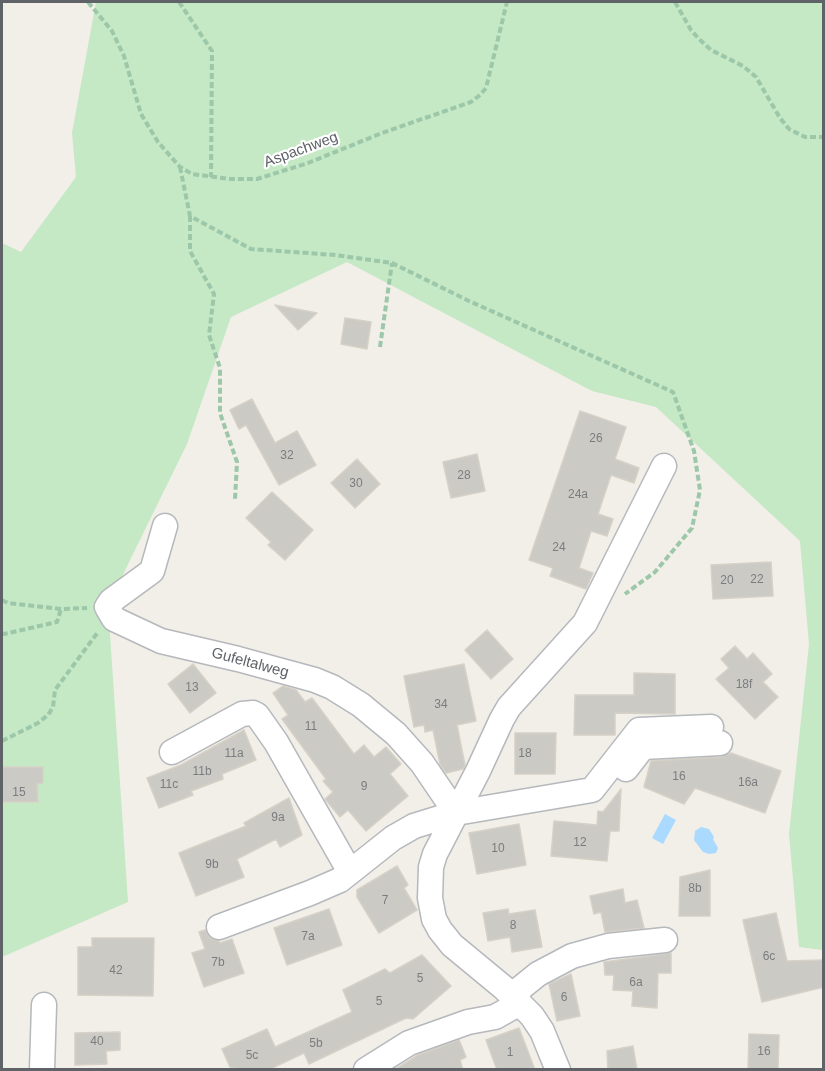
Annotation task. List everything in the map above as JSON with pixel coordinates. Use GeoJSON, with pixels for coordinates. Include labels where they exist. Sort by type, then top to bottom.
{"type":"FeatureCollection","features":[{"type":"Feature","properties":{"kind":"street"},"geometry":{"type":"LineString","coordinates":[[558,1070],[542,1031],[532,1016],[516,999],[452,945],[440,930],[434,919],[430,898],[431,867],[435,854],[509,707],[585,623],[664,466]]}},
{"type":"Feature","properties":{"kind":"street"},"geometry":{"type":"LineString","coordinates":[[106,607],[152,572],[165,526]]}},
{"type":"Feature","properties":{"kind":"street","name":"Gufeltalweg"},"geometry":{"type":"LineString","coordinates":[[106,607],[114,619],[161,641],[238,658],[315,680],[347,696],[374,715],[409,748],[451,822]]}},
{"type":"Feature","properties":{"kind":"street"},"geometry":{"type":"LineString","coordinates":[[172,752],[242,714],[257,715],[276,742],[350,872]]}},
{"type":"Feature","properties":{"kind":"street"},"geometry":{"type":"LineString","coordinates":[[219,927],[340,880],[393,838],[414,826],[600,801],[643,747],[715,735]]}},
{"type":"Feature","properties":{"kind":"street"},"geometry":{"type":"LineString","coordinates":[[366,1070],[418,1040],[468,1022],[495,1017],[516,999],[538,974],[572,956],[608,946],[665,940]]}},
{"type":"Feature","properties":{"kind":"street"},"geometry":{"type":"LineString","coordinates":[[42,1070],[44,1005]]}},
{"type":"Feature","properties":{"kind":"path"},"geometry":{"type":"LineString","coordinates":[[88,2],[112,31],[124,56],[141,114],[149,129],[180,167],[190,216],[190,251],[214,294],[209,335],[220,368],[220,413],[237,462],[235,499]]}},
{"type":"Feature","properties":{"kind":"path"},"geometry":{"type":"LineString","coordinates":[[179,2],[212,51],[212,177]]}},
{"type":"Feature","properties":{"kind":"path","name":"Aspachweg"},"geometry":{"type":"LineString","coordinates":[[180,167],[192,174],[212,177],[257,178],[308,163],[382,133],[471,102],[486,88],[507,2]]}},
{"type":"Feature","properties":{"kind":"path"},"geometry":{"type":"LineString","coordinates":[[675,2],[691,30],[699,39],[711,50],[743,66],[756,77],[789,129],[805,137],[824,137]]}},
{"type":"Feature","properties":{"kind":"path"},"geometry":{"type":"LineString","coordinates":[[190,216],[251,249],[335,255],[392,263],[469,302],[674,392],[694,451],[699,490],[692,528],[655,572],[620,598]]}},
{"type":"Feature","properties":{"kind":"path"},"geometry":{"type":"LineString","coordinates":[[380,347],[392,263]]}},
{"type":"Feature","properties":{"kind":"path"},"geometry":{"type":"LineString","coordinates":[[2,600],[8,603],[61,609],[106,607],[104,623],[56,690],[53,707],[48,715],[38,723],[2,741]]}},
{"type":"Feature","properties":{"kind":"path"},"geometry":{"type":"LineString","coordinates":[[2,633],[57,622],[61,609]]}},
{"type":"Feature","properties":{"kind":"green space"},"geometry":{"type":"Polygon","coordinates":[[[96,2],[823,2],[823,950],[799,947],[789,834],[809,644],[800,541],[656,407],[592,391],[347,262],[231,317],[187,444],[108,605],[128,902],[2,957],[2,243],[21,252],[76,177],[72,133],[96,2]]]}},
{"type":"Feature","properties":{"kind":"water"},"geometry":{"type":"Polygon","coordinates":[[[665,814],[676,820],[663,844],[652,838],[665,814]]]}},
{"type":"Feature","properties":{"kind":"water"},"geometry":{"type":"Polygon","coordinates":[[[701,827],[709,829],[714,837],[718,848],[716,853],[703,852],[694,840],[695,831],[701,827]]]}},
{"type":"Feature","properties":{"kind":"building"},"geometry":{"type":"Polygon","coordinates":[[[275,305],[317,313],[298,330],[275,305]]]}},
{"type":"Feature","properties":{"kind":"building"},"geometry":{"type":"Polygon","coordinates":[[[345,318],[371,322],[367,349],[341,344],[345,318]]]}},
{"type":"Feature","properties":{"kind":"building"},"geometry":{"type":"Polygon","coordinates":[[[252,399],[275,443],[297,431],[316,465],[279,485],[246,425],[239,429],[230,410],[252,399]]]}},
{"type":"Feature","properties":{"kind":"building"},"geometry":{"type":"Polygon","coordinates":[[[580,411],[626,427],[615,459],[639,468],[634,483],[611,475],[598,514],[613,519],[607,536],[591,531],[579,568],[593,573],[586,589],[550,576],[553,568],[529,560],[580,411]]]}},
{"type":"Feature","properties":{"kind":"building"},"geometry":{"type":"Polygon","coordinates":[[[477,454],[485,491],[451,498],[443,462],[477,454]]]}},
{"type":"Feature","properties":{"kind":"building"},"geometry":{"type":"Polygon","coordinates":[[[357,459],[380,484],[355,508],[331,483],[357,459]]]}},
{"type":"Feature","properties":{"kind":"building"},"geometry":{"type":"Polygon","coordinates":[[[272,492],[313,530],[285,560],[268,545],[271,542],[246,518],[272,492]]]}},
{"type":"Feature","properties":{"kind":"building"},"geometry":{"type":"Polygon","coordinates":[[[771,562],[773,596],[713,599],[711,565],[771,562]]]}},
{"type":"Feature","properties":{"kind":"building"},"geometry":{"type":"Polygon","coordinates":[[[487,630],[513,659],[491,679],[465,650],[487,630]]]}},
{"type":"Feature","properties":{"kind":"building"},"geometry":{"type":"Polygon","coordinates":[[[735,646],[747,659],[753,653],[772,674],[763,682],[778,697],[755,719],[716,679],[729,668],[721,659],[735,646]]]}},
{"type":"Feature","properties":{"kind":"building"},"geometry":{"type":"Polygon","coordinates":[[[193,664],[216,693],[190,713],[168,684],[193,664]]]}},
{"type":"Feature","properties":{"kind":"building"},"geometry":{"type":"Polygon","coordinates":[[[464,664],[476,721],[457,725],[465,765],[463,769],[446,773],[440,764],[433,730],[425,732],[424,725],[414,727],[404,676],[464,664]]]}},
{"type":"Feature","properties":{"kind":"building"},"geometry":{"type":"Polygon","coordinates":[[[634,673],[675,674],[675,714],[615,713],[615,735],[574,735],[575,695],[634,695],[634,673]]]}},
{"type":"Feature","properties":{"kind":"building"},"geometry":{"type":"Polygon","coordinates":[[[283,686],[296,690],[305,702],[312,698],[354,754],[364,745],[374,757],[386,747],[401,764],[390,774],[408,796],[366,831],[348,810],[340,817],[325,799],[333,792],[323,781],[326,779],[282,719],[288,715],[273,693],[283,686]]]}},
{"type":"Feature","properties":{"kind":"building"},"geometry":{"type":"Polygon","coordinates":[[[244,730],[256,760],[222,774],[223,779],[191,791],[193,795],[159,808],[147,778],[181,765],[244,730]]]}},
{"type":"Feature","properties":{"kind":"building"},"geometry":{"type":"Polygon","coordinates":[[[515,733],[556,733],[555,774],[515,774],[515,733]]]}},
{"type":"Feature","properties":{"kind":"building"},"geometry":{"type":"Polygon","coordinates":[[[731,753],[781,771],[765,813],[695,788],[684,804],[644,787],[651,761],[721,757],[731,753]]]}},
{"type":"Feature","properties":{"kind":"building"},"geometry":{"type":"Polygon","coordinates":[[[2,767],[43,767],[43,783],[37,784],[38,802],[2,802],[2,767]]]}},
{"type":"Feature","properties":{"kind":"building"},"geometry":{"type":"Polygon","coordinates":[[[621,789],[619,831],[610,831],[607,861],[551,856],[554,821],[597,825],[598,811],[603,812],[621,789]]]}},
{"type":"Feature","properties":{"kind":"building"},"geometry":{"type":"Polygon","coordinates":[[[289,798],[302,835],[280,847],[276,839],[237,859],[244,877],[196,896],[179,853],[246,826],[244,823],[289,798]]]}},
{"type":"Feature","properties":{"kind":"building"},"geometry":{"type":"Polygon","coordinates":[[[519,824],[526,865],[477,874],[469,833],[519,824]]]}},
{"type":"Feature","properties":{"kind":"building"},"geometry":{"type":"Polygon","coordinates":[[[397,866],[408,885],[404,888],[417,910],[379,933],[357,897],[357,890],[397,866]]]}},
{"type":"Feature","properties":{"kind":"building"},"geometry":{"type":"Polygon","coordinates":[[[710,870],[710,916],[679,916],[680,877],[710,870]]]}},
{"type":"Feature","properties":{"kind":"building"},"geometry":{"type":"Polygon","coordinates":[[[623,889],[625,903],[637,900],[644,928],[605,932],[601,912],[594,914],[590,896],[623,889]]]}},
{"type":"Feature","properties":{"kind":"building"},"geometry":{"type":"Polygon","coordinates":[[[329,909],[342,945],[287,965],[274,928],[329,909]]]}},
{"type":"Feature","properties":{"kind":"building"},"geometry":{"type":"Polygon","coordinates":[[[508,909],[509,914],[535,910],[542,947],[512,952],[510,937],[488,941],[483,913],[508,909]]]}},
{"type":"Feature","properties":{"kind":"building"},"geometry":{"type":"Polygon","coordinates":[[[776,913],[787,961],[824,960],[824,987],[762,1002],[743,920],[776,913]]]}},
{"type":"Feature","properties":{"kind":"building"},"geometry":{"type":"Polygon","coordinates":[[[205,930],[210,938],[220,943],[232,939],[244,973],[204,987],[192,953],[205,949],[199,932],[205,930]]]}},
{"type":"Feature","properties":{"kind":"building"},"geometry":{"type":"Polygon","coordinates":[[[92,938],[154,938],[153,996],[78,995],[78,947],[92,947],[92,938]]]}},
{"type":"Feature","properties":{"kind":"building"},"geometry":{"type":"Polygon","coordinates":[[[671,953],[671,973],[658,973],[657,1008],[632,1006],[633,991],[613,990],[614,975],[605,975],[604,962],[671,953]]]}},
{"type":"Feature","properties":{"kind":"building"},"geometry":{"type":"Polygon","coordinates":[[[422,955],[451,986],[413,1019],[406,1018],[309,1064],[304,1053],[268,1070],[242,1070],[230,1067],[222,1049],[267,1029],[275,1047],[352,1012],[343,990],[385,969],[390,973],[422,955]]]}},
{"type":"Feature","properties":{"kind":"building"},"geometry":{"type":"Polygon","coordinates":[[[571,974],[580,1016],[557,1021],[549,984],[571,974]]]}},
{"type":"Feature","properties":{"kind":"building"},"geometry":{"type":"Polygon","coordinates":[[[519,1028],[535,1070],[497,1070],[486,1040],[519,1028]]]}},
{"type":"Feature","properties":{"kind":"building"},"geometry":{"type":"Polygon","coordinates":[[[120,1032],[120,1050],[106,1051],[107,1064],[75,1065],[75,1033],[120,1032]]]}},
{"type":"Feature","properties":{"kind":"building"},"geometry":{"type":"Polygon","coordinates":[[[749,1034],[779,1035],[778,1070],[748,1070],[749,1034]]]}},
{"type":"Feature","properties":{"kind":"building"},"geometry":{"type":"Polygon","coordinates":[[[459,1040],[466,1057],[460,1060],[463,1070],[394,1070],[418,1055],[459,1040]]]}},
{"type":"Feature","properties":{"kind":"building"},"geometry":{"type":"Polygon","coordinates":[[[633,1046],[637,1070],[608,1070],[607,1051],[633,1046]]]}}]}
